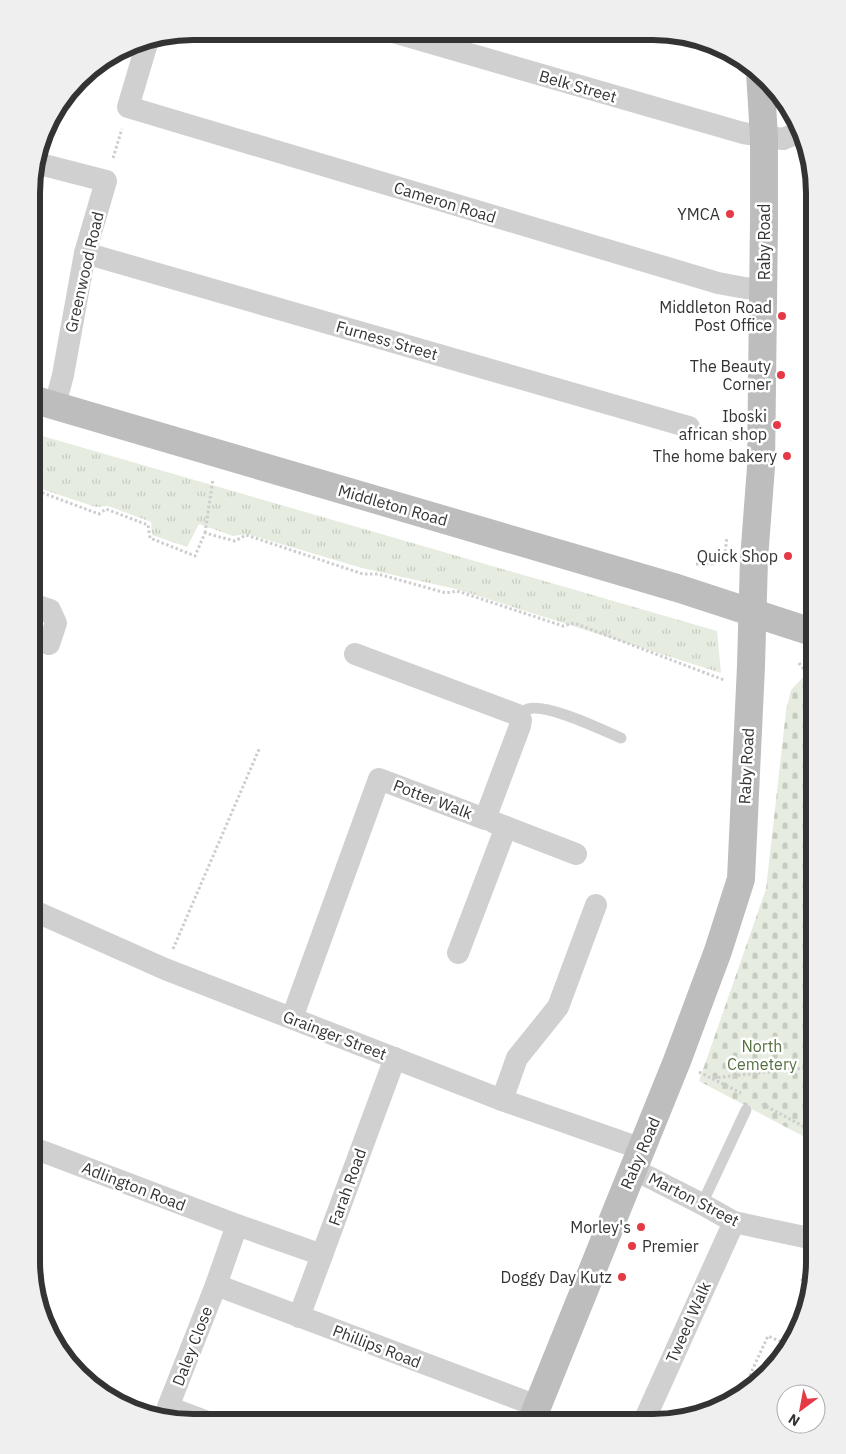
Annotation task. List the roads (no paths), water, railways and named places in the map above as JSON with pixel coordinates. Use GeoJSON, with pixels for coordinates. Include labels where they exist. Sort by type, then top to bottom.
{"type":"FeatureCollection","features":[{"type":"Feature","properties":{"kind":"main road","name":"Raby Road"},"geometry":{"type":"LineString","coordinates":[[534,1414],[677,1062],[718,952],[741,878],[755,539],[761,467],[764,137],[761,85]]}},
{"type":"Feature","properties":{"kind":"main road","name":"Middleton Road"},"geometry":{"type":"LineString","coordinates":[[44,402],[753,612],[806,630]]}},
{"type":"Feature","properties":{"kind":"street","name":"Belk Street"},"geometry":{"type":"LineString","coordinates":[[420,40],[744,133],[783,139],[794,135]]}},
{"type":"Feature","properties":{"kind":"street","name":"Cameron Road"},"geometry":{"type":"LineString","coordinates":[[146,48],[128,107],[718,283],[764,289]]}},
{"type":"Feature","properties":{"kind":"street","name":"Greenwood Road"},"geometry":{"type":"LineString","coordinates":[[43,165],[106,181],[85,253],[63,375],[44,402]]}},
{"type":"Feature","properties":{"kind":"street","name":"Furness Street"},"geometry":{"type":"LineString","coordinates":[[85,253],[689,427]]}},
{"type":"Feature","properties":{"kind":"street"},"geometry":{"type":"LineString","coordinates":[[40,607],[50,610],[56,623],[49,644]]}},
{"type":"Feature","properties":{"kind":"street"},"geometry":{"type":"LineString","coordinates":[[355,654],[518,715]]}},
{"type":"Feature","properties":{"kind":"street","name":"Potter Walk"},"geometry":{"type":"LineString","coordinates":[[292,1018],[379,779],[485,819],[520,726],[521,720],[518,715]]}},
{"type":"Feature","properties":{"kind":"street"},"geometry":{"type":"LineString","coordinates":[[485,819],[576,854]]}},
{"type":"Feature","properties":{"kind":"street"},"geometry":{"type":"LineString","coordinates":[[458,953],[506,827]]}},
{"type":"Feature","properties":{"kind":"street"},"geometry":{"type":"LineString","coordinates":[[502,1100],[517,1058],[558,1007],[596,905]]}},
{"type":"Feature","properties":{"kind":"street","name":"Grainger Street"},"geometry":{"type":"LineString","coordinates":[[40,914],[165,969],[502,1100],[637,1159]]}},
{"type":"Feature","properties":{"kind":"street","name":"Farah Road"},"geometry":{"type":"LineString","coordinates":[[299,1317],[395,1058]]}},
{"type":"Feature","properties":{"kind":"street","name":"Adlington Road"},"geometry":{"type":"LineString","coordinates":[[40,1150],[236,1226],[322,1255]]}},
{"type":"Feature","properties":{"kind":"street","name":"Marton Street"},"geometry":{"type":"LineString","coordinates":[[637,1159],[702,1204],[734,1222],[806,1237]]}},
{"type":"Feature","properties":{"kind":"street","name":"Tweed Walk"},"geometry":{"type":"LineString","coordinates":[[647,1414],[734,1222]]}},
{"type":"Feature","properties":{"kind":"street"},"geometry":{"type":"LineString","coordinates":[[216,1285],[236,1226]]}},
{"type":"Feature","properties":{"kind":"street","name":"Phillips Road"},"geometry":{"type":"LineString","coordinates":[[216,1285],[299,1317],[534,1414]]}},
{"type":"Feature","properties":{"kind":"street","name":"Daley Close"},"geometry":{"type":"LineString","coordinates":[[167,1412],[216,1285]]}},
{"type":"Feature","properties":{"kind":"lane"},"geometry":{"type":"LineString","coordinates":[[518,715],[528,709],[540,708],[570,717],[621,738]]}},
{"type":"Feature","properties":{"kind":"lane"},"geometry":{"type":"LineString","coordinates":[[702,1204],[746,1110]]}},
{"type":"Feature","properties":{"kind":"place","name":"YMCA"},"geometry":{"type":"Point","coordinates":[730,214]}},
{"type":"Feature","properties":{"kind":"place","name":"Middleton Road Post Office"},"geometry":{"type":"Point","coordinates":[782,316]}},
{"type":"Feature","properties":{"kind":"place","name":"The Beauty Corner"},"geometry":{"type":"Point","coordinates":[781,375]}},
{"type":"Feature","properties":{"kind":"place","name":"Iboski african shop"},"geometry":{"type":"Point","coordinates":[777,425]}},
{"type":"Feature","properties":{"kind":"place","name":"The home bakery"},"geometry":{"type":"Point","coordinates":[787,456]}},
{"type":"Feature","properties":{"kind":"place","name":"Quick Shop"},"geometry":{"type":"Point","coordinates":[788,556]}},
{"type":"Feature","properties":{"kind":"place","name":"Morley's"},"geometry":{"type":"Point","coordinates":[641,1227]}},
{"type":"Feature","properties":{"kind":"place","name":"Premier"},"geometry":{"type":"Point","coordinates":[632,1246]}},
{"type":"Feature","properties":{"kind":"place","name":"Doggy Day Kutz"},"geometry":{"type":"Point","coordinates":[622,1277]}},
{"type":"Feature","properties":{"kind":"park label","name":"North Cemetery"},"geometry":{"type":"Point","coordinates":[762,1055]}}]}
